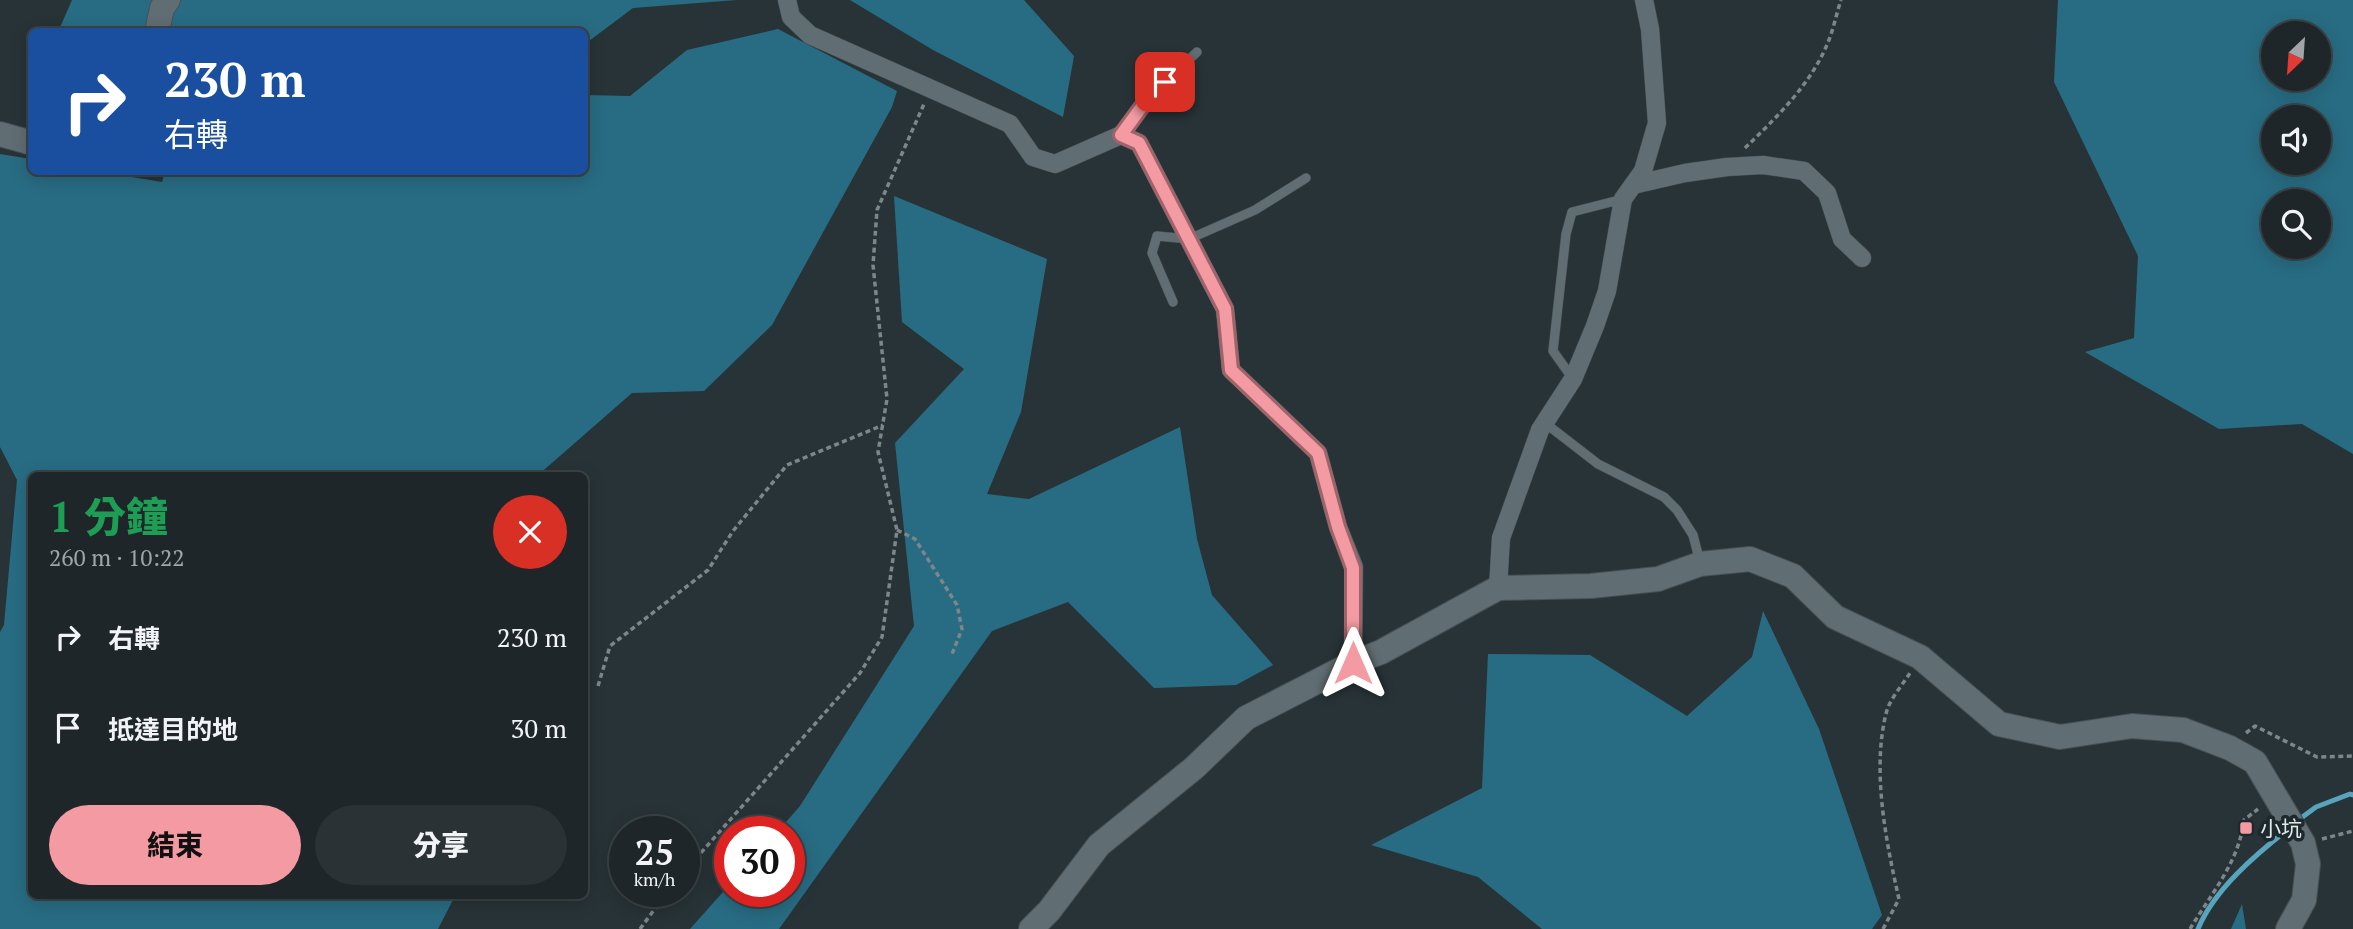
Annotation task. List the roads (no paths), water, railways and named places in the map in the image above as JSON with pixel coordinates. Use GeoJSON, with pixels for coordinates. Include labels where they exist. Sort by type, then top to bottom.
{"type":"FeatureCollection","features":[{"type":"Feature","properties":{"kind":"street"},"geometry":{"type":"LineString","coordinates":[[158,28],[162,8],[168,0]]}},
{"type":"Feature","properties":{"kind":"street"},"geometry":{"type":"LineString","coordinates":[[787,0],[791,17],[810,35],[1010,124],[1033,157],[1055,164],[1121,135],[1139,143],[1225,309],[1231,370],[1318,453],[1338,527],[1353,568],[1353,663]]}},
{"type":"Feature","properties":{"kind":"street"},"geometry":{"type":"LineString","coordinates":[[1498,588],[1501,538],[1541,430],[1573,379],[1595,326],[1607,291],[1628,192],[1643,171],[1657,123],[1650,29],[1644,0]]}},
{"type":"Feature","properties":{"kind":"street"},"geometry":{"type":"LineString","coordinates":[[0,134],[28,142]]}},
{"type":"Feature","properties":{"kind":"street"},"geometry":{"type":"LineString","coordinates":[[1628,192],[1685,173],[1727,167],[1763,165],[1804,171],[1827,193],[1842,239],[1863,258]]}},
{"type":"Feature","properties":{"kind":"street"},"geometry":{"type":"LineString","coordinates":[[1031,929],[1049,911],[1099,845],[1194,768],[1247,718],[1353,663],[1381,652],[1498,588],[1591,586],[1658,579],[1700,564],[1750,559],[1793,576],[1835,617],[1920,657],[1999,724],[2060,737],[2132,726],[2183,730],[2230,748],[2255,762],[2308,864],[2304,900],[2288,929]]}},
{"type":"Feature","properties":{"kind":"lane"},"geometry":{"type":"LineString","coordinates":[[1121,135],[1149,97],[1197,52]]}},
{"type":"Feature","properties":{"kind":"lane"},"geometry":{"type":"LineString","coordinates":[[1173,302],[1152,253],[1157,236],[1189,239],[1255,210],[1306,178]]}},
{"type":"Feature","properties":{"kind":"lane"},"geometry":{"type":"LineString","coordinates":[[1573,379],[1553,351],[1566,234],[1572,212],[1628,192]]}},
{"type":"Feature","properties":{"kind":"lane"},"geometry":{"type":"LineString","coordinates":[[1545,423],[1598,464],[1664,497],[1677,510],[1693,535],[1700,564]]}},
{"type":"Feature","properties":{"kind":"waterway"},"geometry":{"type":"LineString","coordinates":[[2297,821],[2316,807],[2353,795]]}},
{"type":"Feature","properties":{"kind":"waterway"},"geometry":{"type":"LineString","coordinates":[[2198,929],[2225,887],[2249,862],[2287,830]]}},
{"type":"Feature","properties":{"kind":"place","name":"小坑"},"geometry":{"type":"Point","coordinates":[2246,828]}}]}
